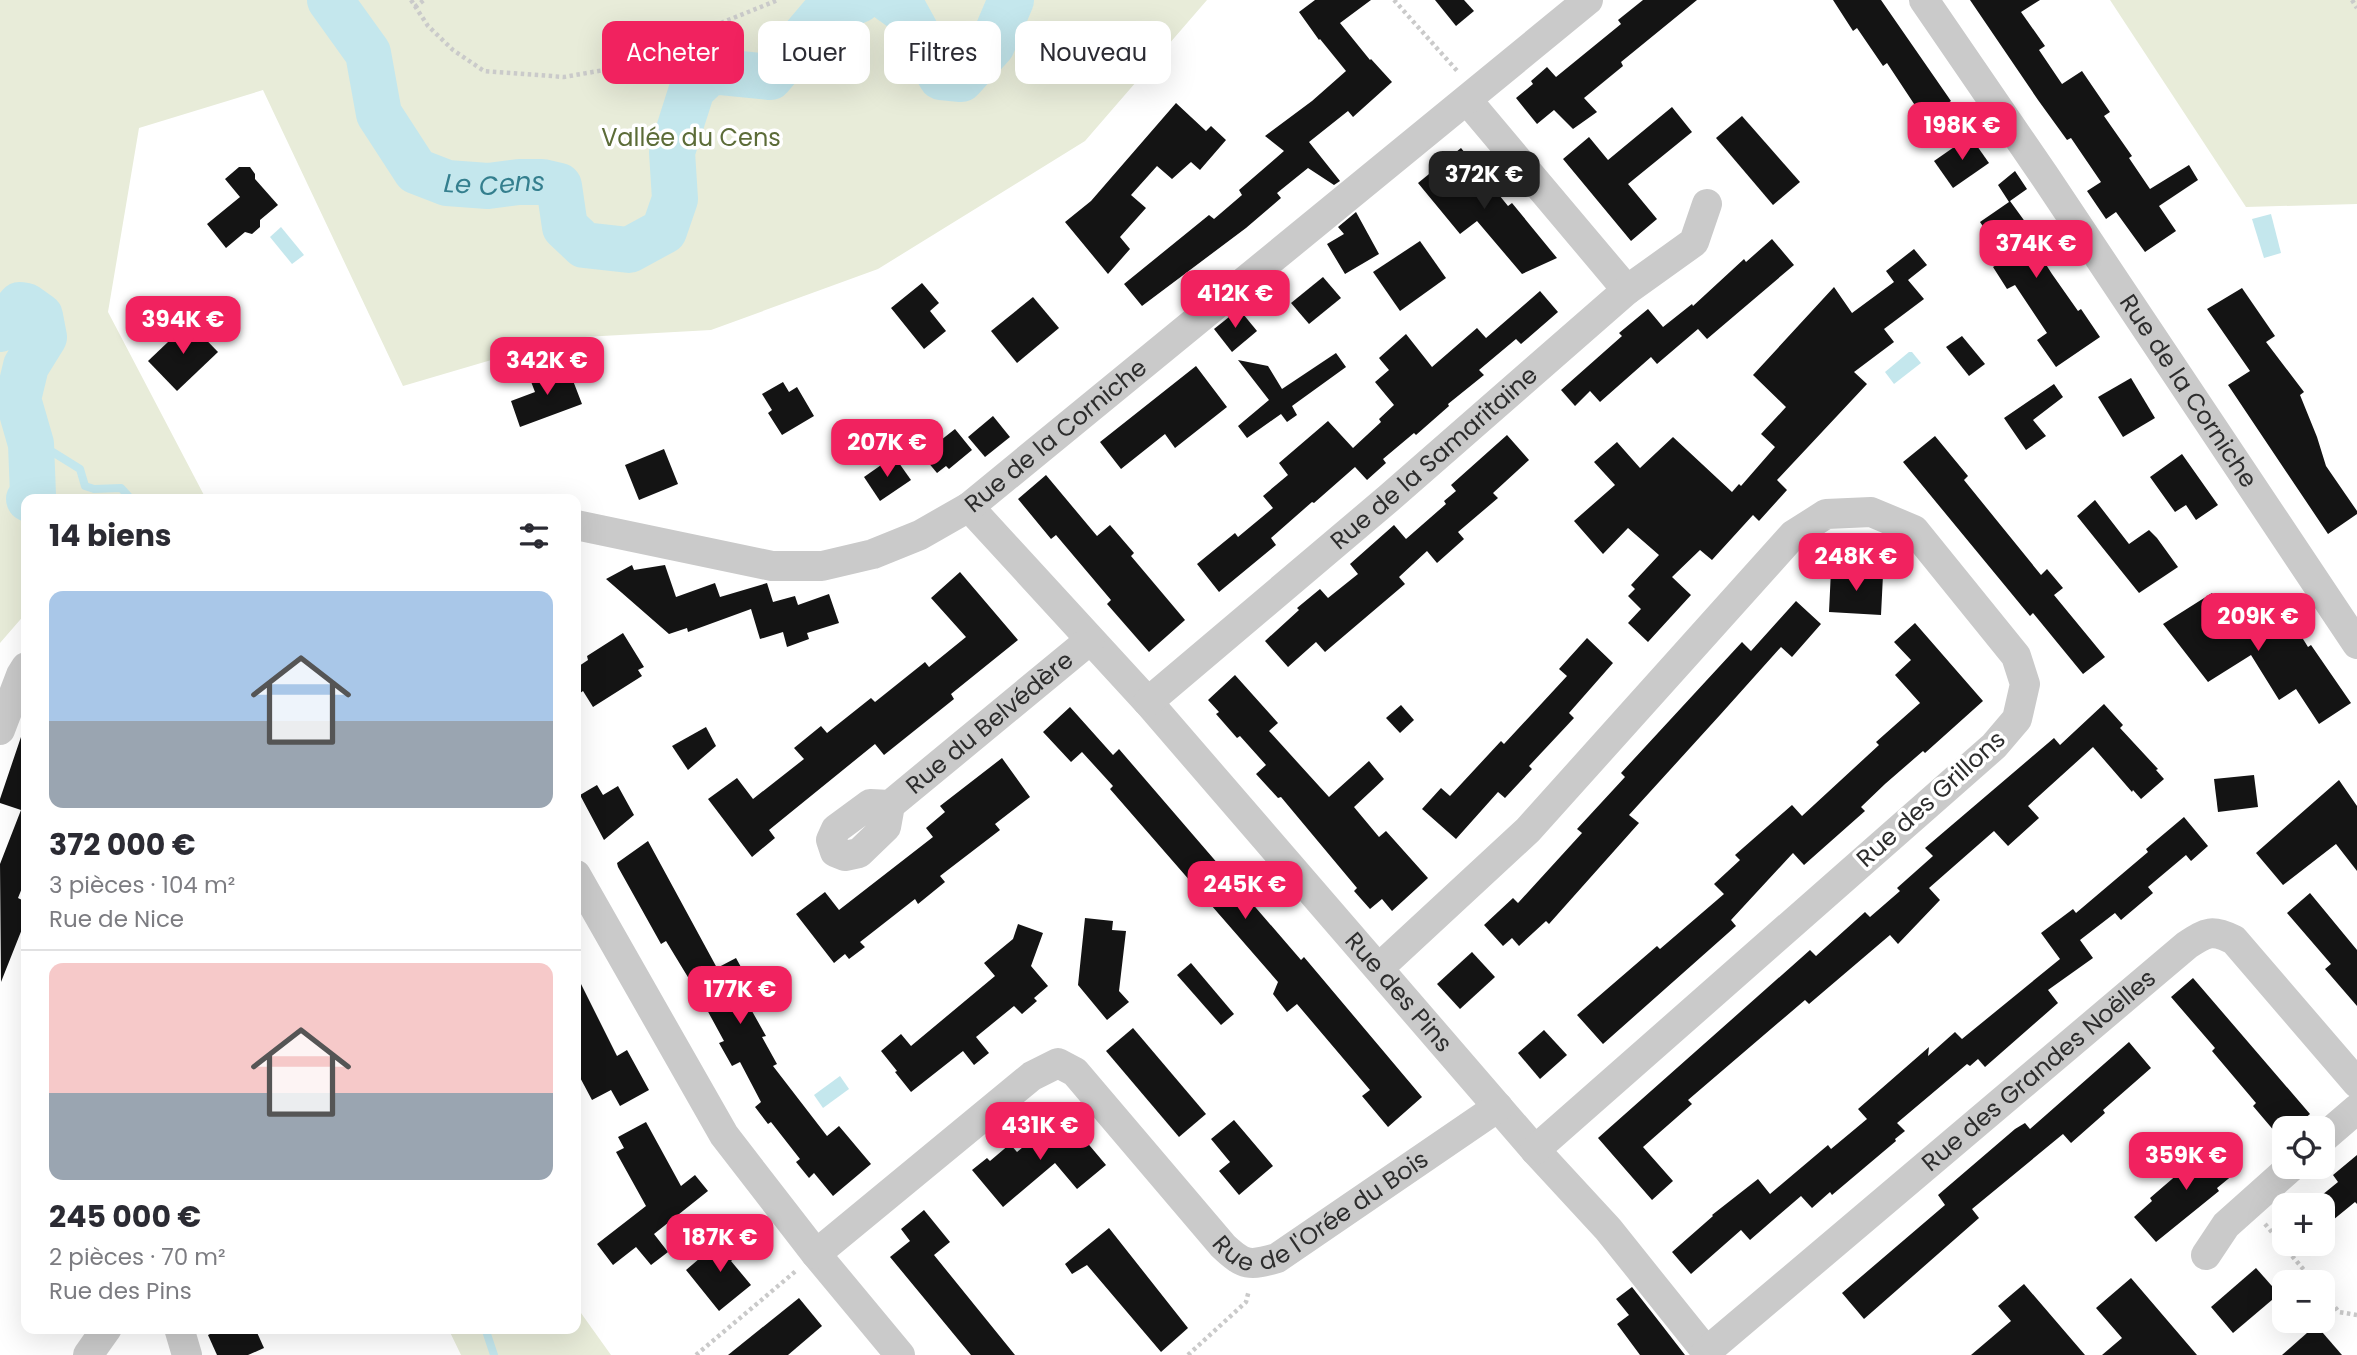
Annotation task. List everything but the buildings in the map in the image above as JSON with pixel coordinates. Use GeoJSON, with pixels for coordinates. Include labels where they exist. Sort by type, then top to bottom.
{"type":"FeatureCollection","features":[{"type":"Feature","properties":{"kind":"street","name":"Rue de la Corniche"},"geometry":{"type":"LineString","coordinates":[[581,526],[772,566],[822,566],[873,554],[920,535],[969,507],[1588,0]]}},
{"type":"Feature","properties":{"kind":"street","name":"Rue de la Corniche"},"geometry":{"type":"LineString","coordinates":[[1924,0],[2357,644]]}},
{"type":"Feature","properties":{"kind":"street"},"geometry":{"type":"LineString","coordinates":[[1466,100],[1627,290]]}},
{"type":"Feature","properties":{"kind":"street","name":"Rue de la Samaritaine"},"geometry":{"type":"LineString","coordinates":[[1148,702],[1389,498],[1627,290],[1695,242],[1707,205]]}},
{"type":"Feature","properties":{"kind":"street","name":"Rue des Pins"},"geometry":{"type":"LineString","coordinates":[[969,507],[1148,702],[1535,1150],[1608,1229],[1707,1354]]}},
{"type":"Feature","properties":{"kind":"street","name":"Rue des Grillons"},"geometry":{"type":"LineString","coordinates":[[1379,968],[1528,830],[1793,535],[1826,514],[1871,512],[1914,530],[2016,656],[2025,684],[2017,719],[1994,746],[1535,1150]]}},
{"type":"Feature","properties":{"kind":"street","name":"Rue du Belvédère"},"geometry":{"type":"LineString","coordinates":[[890,805],[1090,640]]}},
{"type":"Feature","properties":{"kind":"street"},"geometry":{"type":"LineString","coordinates":[[0,730],[21,675]]}},
{"type":"Feature","properties":{"kind":"street"},"geometry":{"type":"LineString","coordinates":[[581,884],[724,1135],[816,1254],[900,1355]]}},
{"type":"Feature","properties":{"kind":"street","name":"Rue des Grandes Noëlles"},"geometry":{"type":"LineString","coordinates":[[1707,1354],[2201,935],[2218,932],[2234,940],[2357,1083]]}},
{"type":"Feature","properties":{"kind":"street","name":"Rue de l'Orée du Bois"},"geometry":{"type":"LineString","coordinates":[[816,1254],[1032,1076],[1058,1063],[1075,1072],[1223,1246],[1237,1260],[1254,1265],[1276,1258],[1498,1107]]}},
{"type":"Feature","properties":{"kind":"street"},"geometry":{"type":"LineString","coordinates":[[2335,1128],[2357,1109]]}},
{"type":"Feature","properties":{"kind":"street"},"geometry":{"type":"LineString","coordinates":[[2206,1255],[2226,1224],[2277,1179]]}},
{"type":"Feature","properties":{"kind":"street"},"geometry":{"type":"LineString","coordinates":[[88,1355],[103,1334]]}},
{"type":"Feature","properties":{"kind":"street"},"geometry":{"type":"LineString","coordinates":[[181,1334],[187,1355]]}},
{"type":"Feature","properties":{"kind":"path"},"geometry":{"type":"LineString","coordinates":[[411,0],[428,26],[453,50],[484,71],[564,77],[604,70],[779,0]]}},
{"type":"Feature","properties":{"kind":"path"},"geometry":{"type":"LineString","coordinates":[[415,7],[424,0]]}},
{"type":"Feature","properties":{"kind":"path"},"geometry":{"type":"LineString","coordinates":[[1394,0],[1464,79],[1466,100]]}},
{"type":"Feature","properties":{"kind":"path"},"geometry":{"type":"LineString","coordinates":[[2352,0],[2357,8]]}},
{"type":"Feature","properties":{"kind":"path"},"geometry":{"type":"LineString","coordinates":[[2249,1204],[2304,1270]]}},
{"type":"Feature","properties":{"kind":"path"},"geometry":{"type":"LineString","coordinates":[[696,1355],[816,1254]]}},
{"type":"Feature","properties":{"kind":"path"},"geometry":{"type":"LineString","coordinates":[[1188,1355],[1246,1302],[1254,1265]]}},
{"type":"Feature","properties":{"kind":"path"},"geometry":{"type":"LineString","coordinates":[[2335,1307],[2339,1312],[2357,1315]]}},
{"type":"Feature","properties":{"kind":"green space","name":"Vallée du Cens"},"geometry":{"type":"Polygon","coordinates":[[[0,0],[1207,0],[1171,42],[1171,21],[1015,21],[1015,84],[1134,84],[1085,141],[878,269],[711,330],[566,338],[403,386],[263,90],[139,128],[108,312],[203,494],[21,494],[21,619],[0,643],[0,0]]]}},
{"type":"Feature","properties":{"kind":"green space"},"geometry":{"type":"Polygon","coordinates":[[[2110,0],[2357,0],[2357,204],[2246,207],[2110,0]]]}},
{"type":"Feature","properties":{"kind":"green space"},"geometry":{"type":"Polygon","coordinates":[[[581,1313],[611,1355],[461,1355],[451,1334],[581,1334],[581,1313]]]}},
{"type":"Feature","properties":{"kind":"water"},"geometry":{"type":"Polygon","coordinates":[[[2271,214],[2281,253],[2264,258],[2252,219],[2271,214]]]}},
{"type":"Feature","properties":{"kind":"water"},"geometry":{"type":"Polygon","coordinates":[[[281,227],[304,255],[292,264],[270,237],[281,227]]]}},
{"type":"Feature","properties":{"kind":"water"},"geometry":{"type":"Polygon","coordinates":[[[1909,352],[1921,363],[1894,384],[1885,372],[1909,352]]]}},
{"type":"Feature","properties":{"kind":"water"},"geometry":{"type":"Polygon","coordinates":[[[840,1076],[849,1089],[823,1108],[814,1095],[840,1076]]]}},
{"type":"Feature","properties":{"kind":"waterway","name":"Le Cens"},"geometry":{"type":"LineString","coordinates":[[330,0],[368,53],[379,114],[416,171],[447,183],[488,186],[542,182],[559,186],[565,227],[584,245],[629,250],[664,231],[675,199],[672,152],[692,89],[711,71],[770,77],[822,16],[859,0]]}},
{"type":"Feature","properties":{"kind":"waterway","name":"Le Cens"},"geometry":{"type":"LineString","coordinates":[[890,0],[904,10],[941,77],[961,79],[992,45],[1011,0]]}},
{"type":"Feature","properties":{"kind":"waterway","name":"Le Cens"},"geometry":{"type":"LineString","coordinates":[[0,329],[20,305],[40,316],[44,337],[26,366],[18,399],[31,444],[33,494]]}},
{"type":"Feature","properties":{"kind":"waterway"},"geometry":{"type":"LineString","coordinates":[[31,444],[43,446],[80,469],[85,486],[94,489],[121,488],[126,494]]}},
{"type":"Feature","properties":{"kind":"waterway"},"geometry":{"type":"LineString","coordinates":[[487,1334],[494,1355]]}}]}
